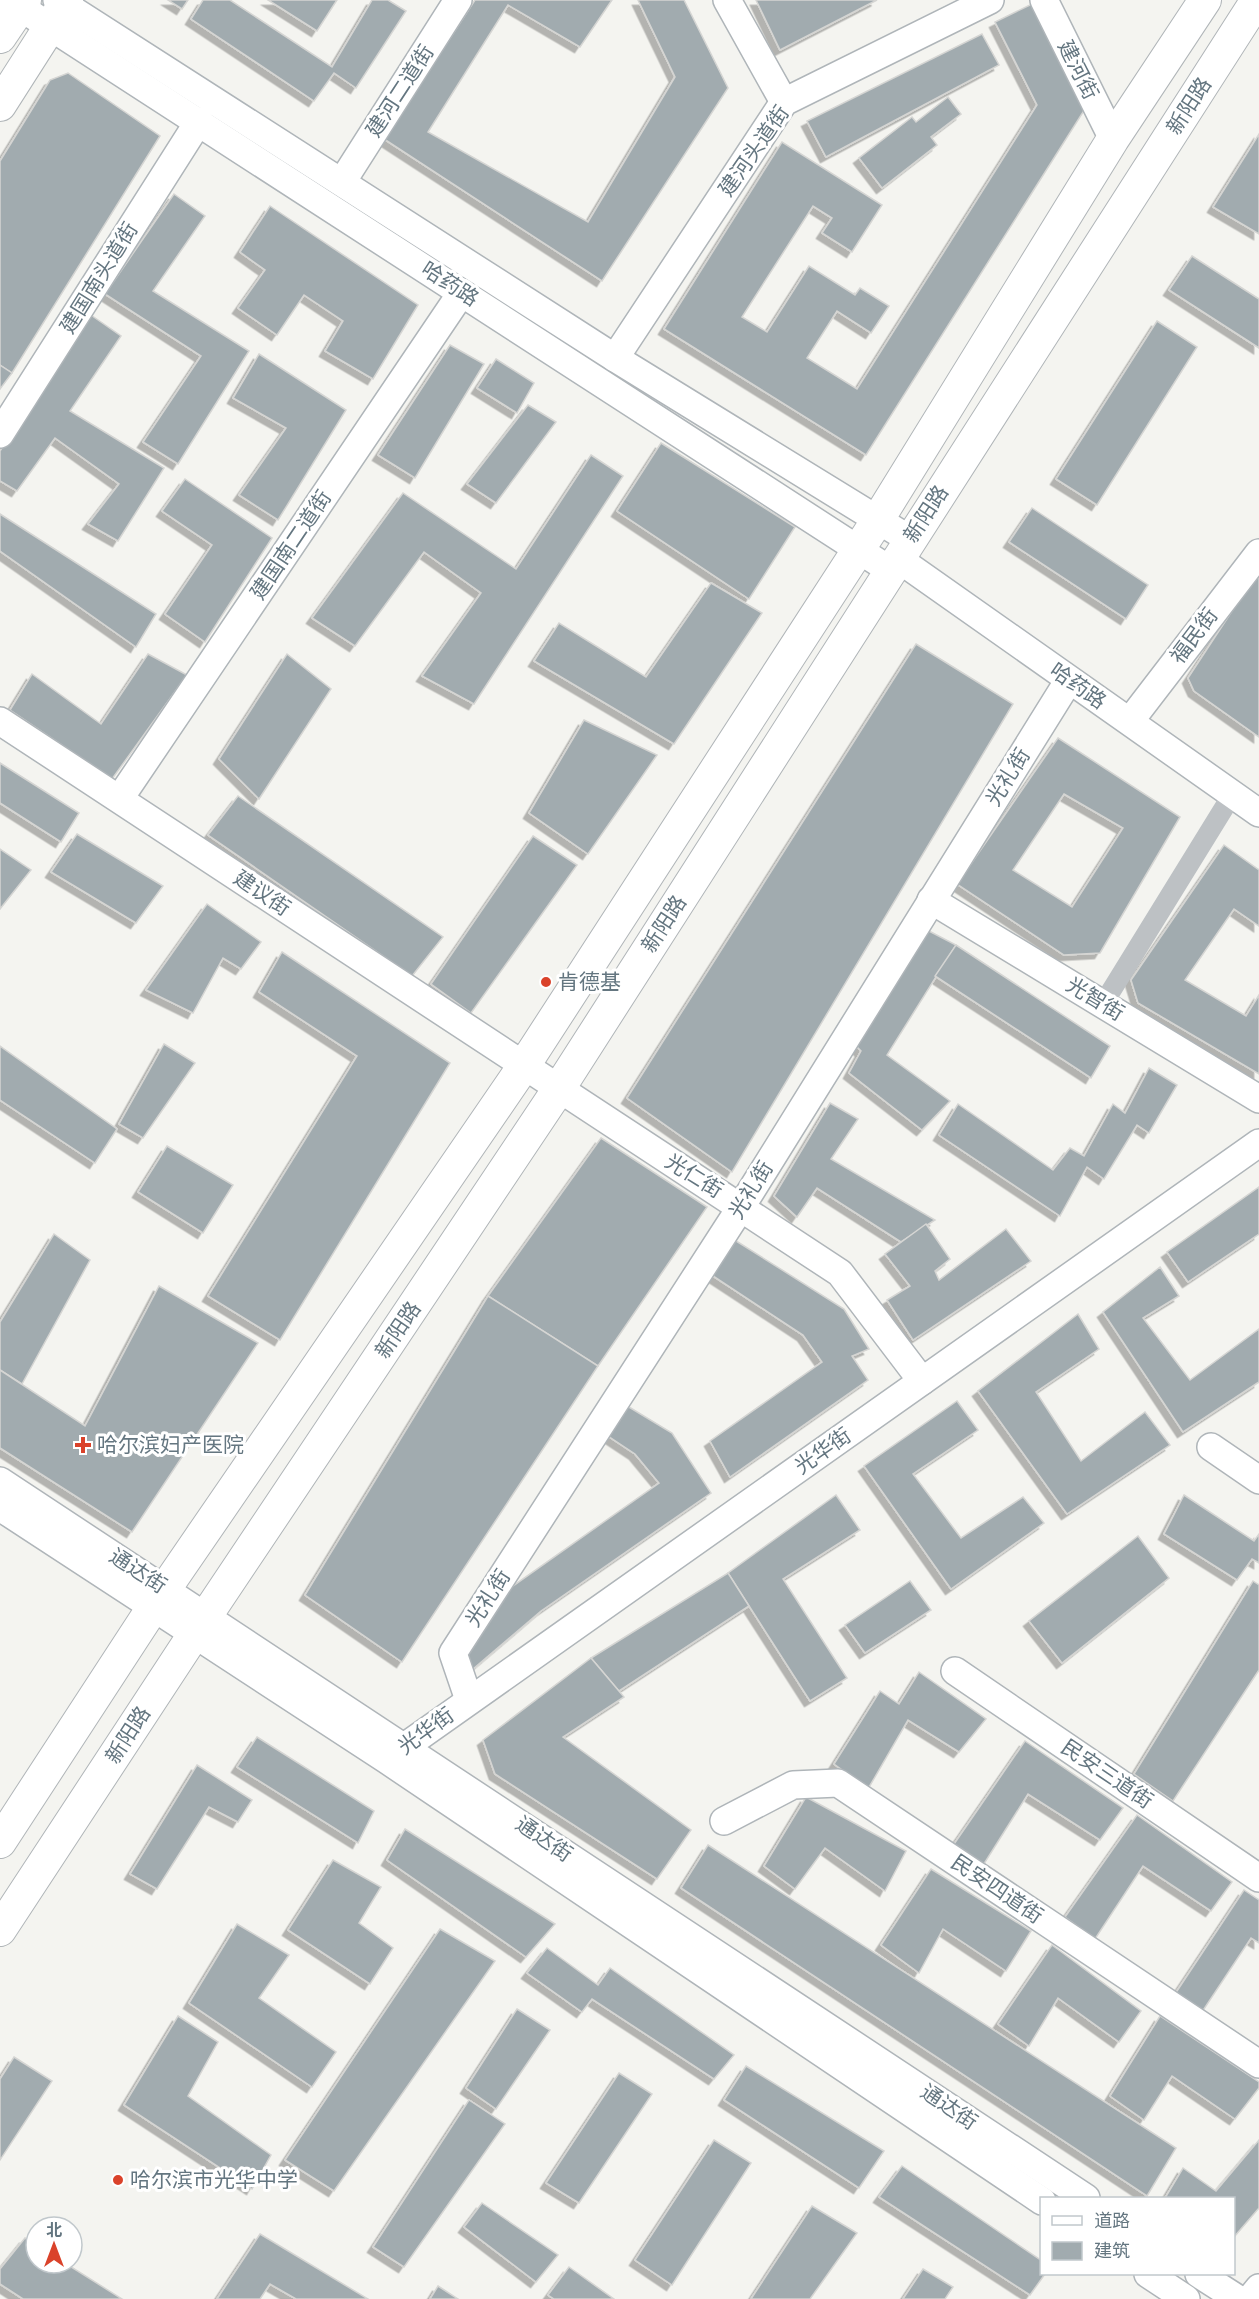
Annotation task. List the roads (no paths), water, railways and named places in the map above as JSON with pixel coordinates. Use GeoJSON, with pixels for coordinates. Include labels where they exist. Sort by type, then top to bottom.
{"type":"FeatureCollection","features":[{"type":"Feature","properties":{"kind":"main road","name":"新阳路"},"geometry":{"type":"LineString","coordinates":[[0,1842],[159,1597],[523,1067],[878,521],[1113,139],[1205,0]]}},
{"type":"Feature","properties":{"kind":"main road","name":"新阳路"},"geometry":{"type":"LineString","coordinates":[[0,1930],[201,1624],[558,1090],[1257,0]]}},
{"type":"Feature","properties":{"kind":"main road"},"geometry":{"type":"LineString","coordinates":[[0,38],[18,2]]}},
{"type":"Feature","properties":{"kind":"main road"},"geometry":{"type":"LineString","coordinates":[[0,105],[60,8]]}},
{"type":"Feature","properties":{"kind":"street","name":"建河二道街"},"geometry":{"type":"LineString","coordinates":[[342,182],[458,0]]}},
{"type":"Feature","properties":{"kind":"street"},"geometry":{"type":"LineString","coordinates":[[727,0],[784,102]]}},
{"type":"Feature","properties":{"kind":"street","name":"建河头道街"},"geometry":{"type":"LineString","coordinates":[[615,358],[784,102],[990,0]]}},
{"type":"Feature","properties":{"kind":"street","name":"建河街"},"geometry":{"type":"LineString","coordinates":[[1044,0],[1113,139]]}},
{"type":"Feature","properties":{"kind":"street","name":"哈药路"},"geometry":{"type":"LineString","coordinates":[[18,2],[60,8],[342,182],[615,358],[878,521],[899,556],[1069,680],[1259,813]]}},
{"type":"Feature","properties":{"kind":"street","name":"哈药路"},"geometry":{"type":"LineString","coordinates":[[60,8],[199,121],[858,549],[899,556]]}},
{"type":"Feature","properties":{"kind":"street","name":"建国南头道街"},"geometry":{"type":"LineString","coordinates":[[0,434],[199,121]]}},
{"type":"Feature","properties":{"kind":"street","name":"建国南二道街"},"geometry":{"type":"LineString","coordinates":[[120,798],[462,292]]}},
{"type":"Feature","properties":{"kind":"street","name":"福民街"},"geometry":{"type":"LineString","coordinates":[[1130,721],[1259,553]]}},
{"type":"Feature","properties":{"kind":"street","name":"光礼街"},"geometry":{"type":"LineString","coordinates":[[469,1700],[453,1653],[741,1207],[1069,680]]}},
{"type":"Feature","properties":{"kind":"street","name":"建议街"},"geometry":{"type":"LineString","coordinates":[[0,721],[120,798],[523,1067]]}},
{"type":"Feature","properties":{"kind":"street"},"geometry":{"type":"LineString","coordinates":[[1103,1004],[1232,795]]}},
{"type":"Feature","properties":{"kind":"street","name":"光智街"},"geometry":{"type":"LineString","coordinates":[[931,900],[1259,1099]]}},
{"type":"Feature","properties":{"kind":"street","name":"光仁街"},"geometry":{"type":"LineString","coordinates":[[523,1067],[741,1207],[840,1274],[922,1381]]}},
{"type":"Feature","properties":{"kind":"street","name":"光华街"},"geometry":{"type":"LineString","coordinates":[[396,1753],[1259,1143]]}},
{"type":"Feature","properties":{"kind":"street"},"geometry":{"type":"LineString","coordinates":[[1211,1447],[1259,1480]]}},
{"type":"Feature","properties":{"kind":"street","name":"通达街"},"geometry":{"type":"LineString","coordinates":[[0,1480],[159,1597]]}},
{"type":"Feature","properties":{"kind":"street","name":"通达街"},"geometry":{"type":"LineString","coordinates":[[0,1508],[159,1597],[1083,2197]]}},
{"type":"Feature","properties":{"kind":"street","name":"民安三道街"},"geometry":{"type":"LineString","coordinates":[[955,1671],[1259,1878]]}},
{"type":"Feature","properties":{"kind":"street","name":"通达街"},"geometry":{"type":"LineString","coordinates":[[396,1753],[1040,2200]]}},
{"type":"Feature","properties":{"kind":"street","name":"民安四道街"},"geometry":{"type":"LineString","coordinates":[[724,1821],[793,1785],[838,1783],[1259,2064]]}},
{"type":"Feature","properties":{"kind":"street"},"geometry":{"type":"LineString","coordinates":[[1150,2275],[1186,2299]]}},
{"type":"Feature","properties":{"kind":"street"},"geometry":{"type":"LineString","coordinates":[[1201,2275],[1238,2299]]}},
{"type":"Feature","properties":{"kind":"street"},"geometry":{"type":"LineString","coordinates":[[1250,2299],[1259,2288]]}},
{"type":"Feature","properties":{"kind":"place","name":"肯德基"},"geometry":{"type":"Point","coordinates":[546,982]}},
{"type":"Feature","properties":{"kind":"place","name":"哈尔滨妇产医院"},"geometry":{"type":"Point","coordinates":[83,1445]}},
{"type":"Feature","properties":{"kind":"place","name":"哈尔滨市光华中学"},"geometry":{"type":"Point","coordinates":[118,2180]}}]}
